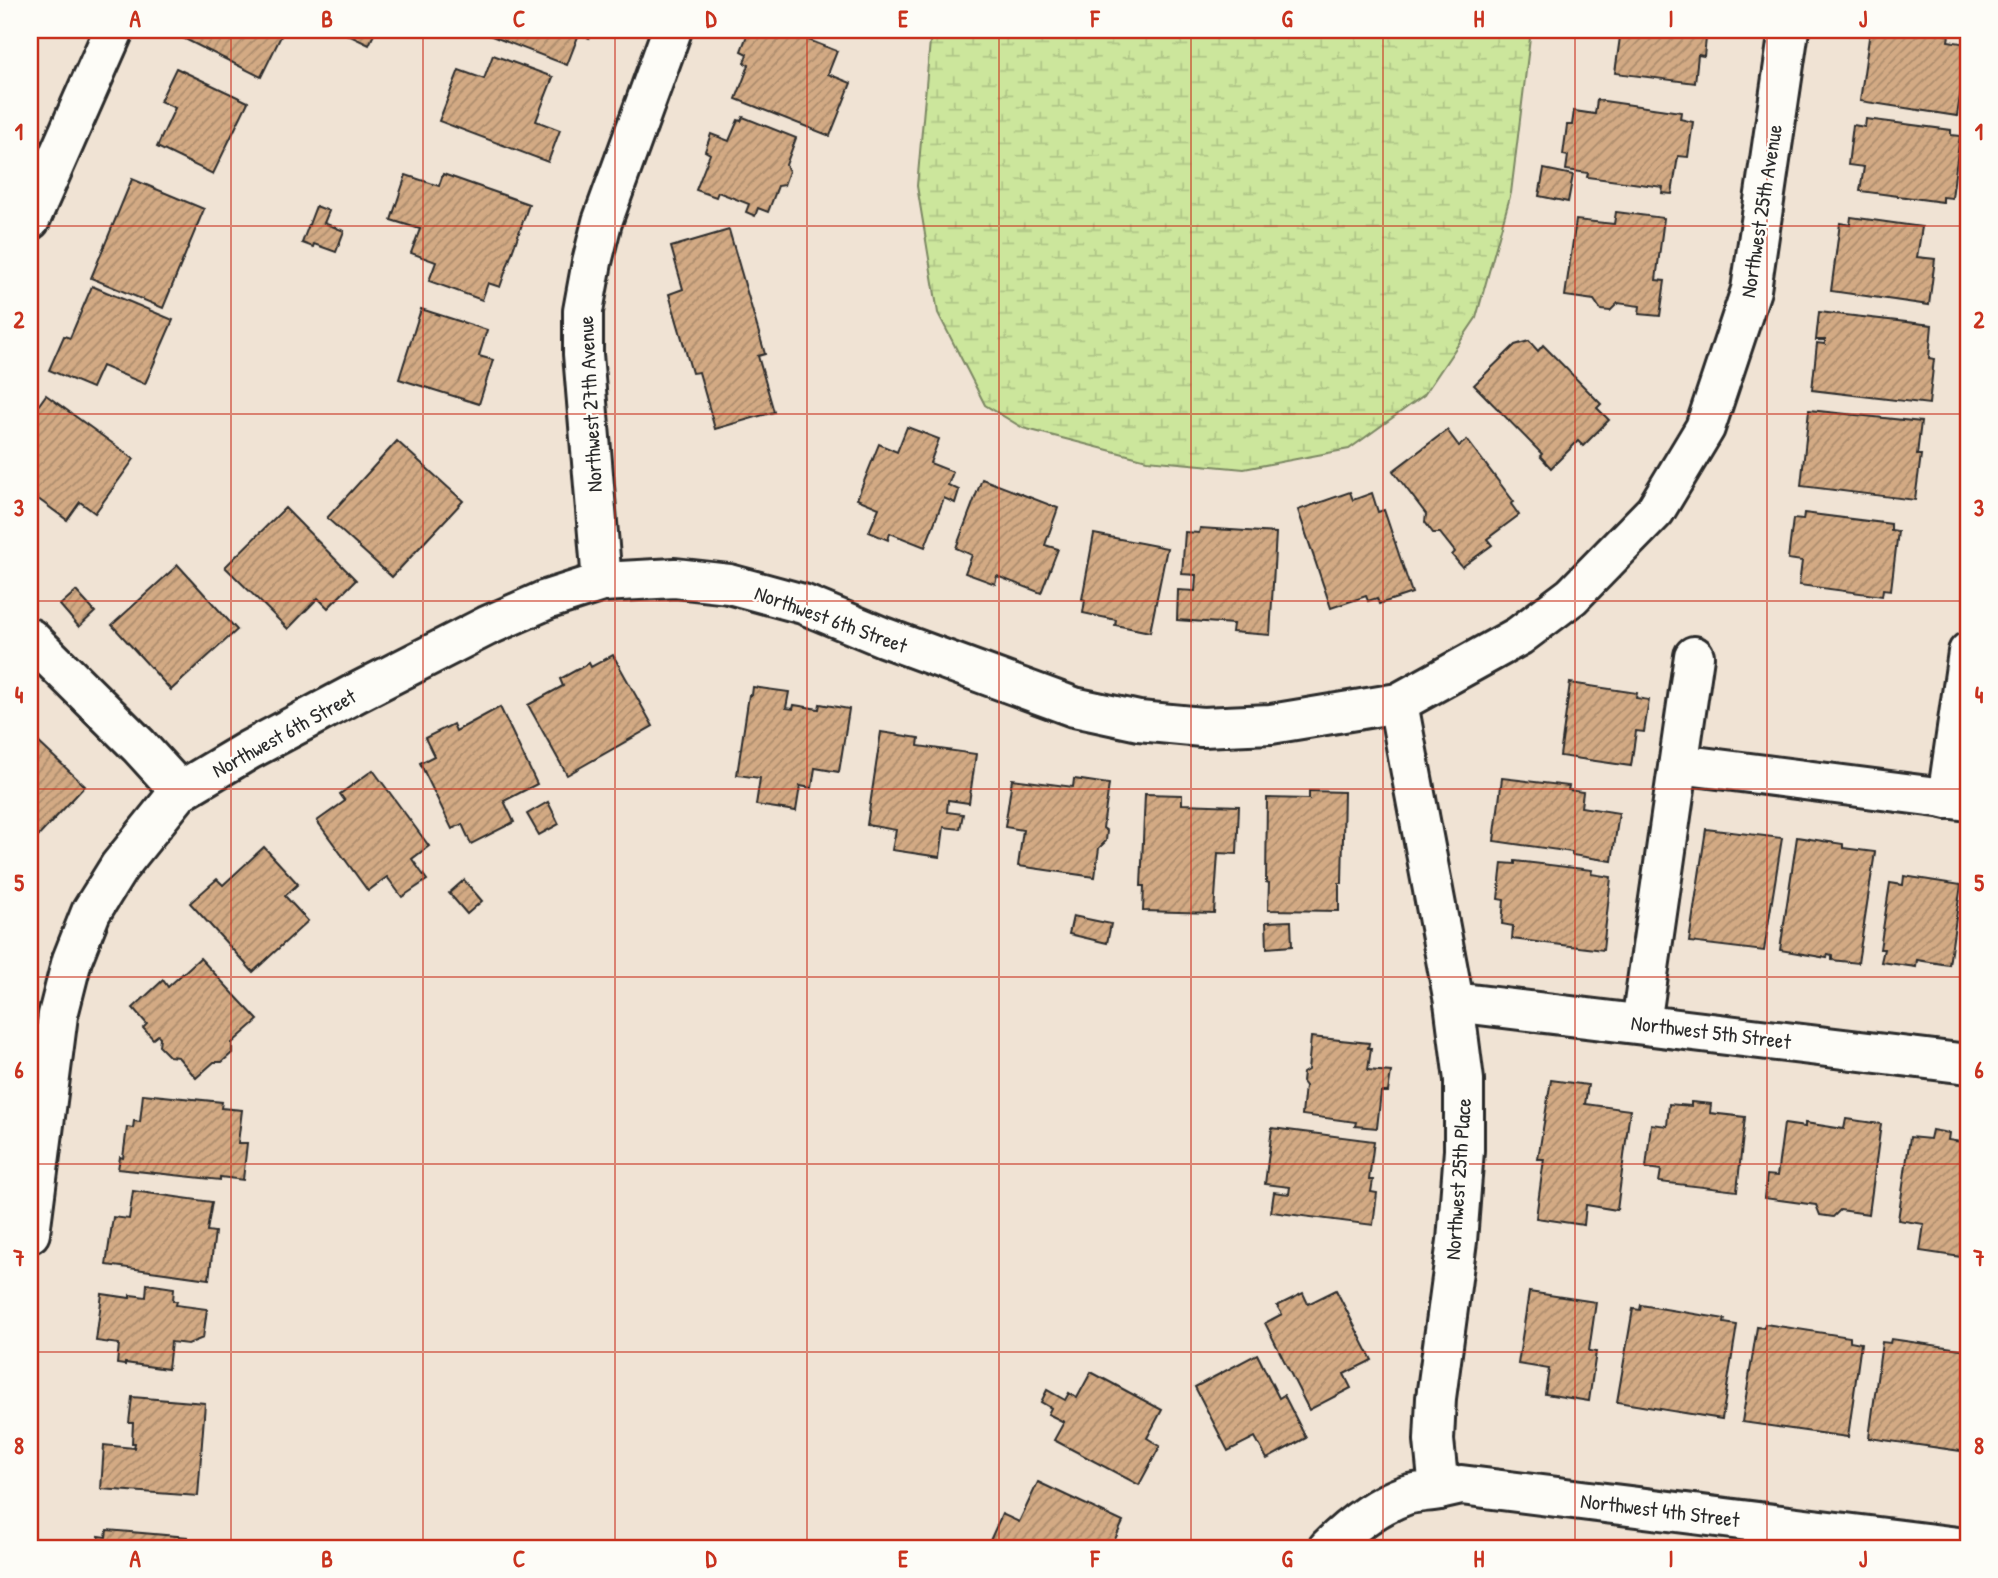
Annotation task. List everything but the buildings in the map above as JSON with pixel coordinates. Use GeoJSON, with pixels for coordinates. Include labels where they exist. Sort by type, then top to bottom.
{"type":"FeatureCollection","features":[{"type":"Feature","properties":{"kind":"street"},"geometry":{"type":"LineString","coordinates":[[30,220],[114,30]]}},
{"type":"Feature","properties":{"kind":"street","name":"Northwest 27th Avenue"},"geometry":{"type":"LineString","coordinates":[[602,582],[583,354],[583,311],[602,222],[672,30]]}},
{"type":"Feature","properties":{"kind":"street","name":"Northwest 25th Avenue"},"geometry":{"type":"LineString","coordinates":[[1398,704],[1518,636],[1572,596],[1655,511],[1705,428],[1751,290],[1789,30]]}},
{"type":"Feature","properties":{"kind":"street","name":"Northwest 6th Street"},"geometry":{"type":"LineString","coordinates":[[30,1233],[58,1015],[72,960],[91,912],[118,867],[180,791],[248,750],[486,626],[546,600],[602,582],[675,578],[729,584],[803,604],[1074,707],[1139,722],[1202,727],[1271,723],[1398,704]]}},
{"type":"Feature","properties":{"kind":"street"},"geometry":{"type":"LineString","coordinates":[[30,638],[139,746],[180,791]]}},
{"type":"Feature","properties":{"kind":"street"},"geometry":{"type":"LineString","coordinates":[[1679,764],[1958,800],[1968,652]]}},
{"type":"Feature","properties":{"kind":"street"},"geometry":{"type":"LineString","coordinates":[[1641,1024],[1694,656]]}},
{"type":"Feature","properties":{"kind":"street","name":"Northwest 25th Place"},"geometry":{"type":"LineString","coordinates":[[1398,704],[1454,1002],[1464,1080],[1464,1150],[1457,1241],[1436,1398],[1434,1440],[1438,1490]]}},
{"type":"Feature","properties":{"kind":"street","name":"Northwest 5th Street"},"geometry":{"type":"LineString","coordinates":[[1454,1002],[1968,1064]]}},
{"type":"Feature","properties":{"kind":"street","name":"Northwest 4th Street"},"geometry":{"type":"LineString","coordinates":[[1438,1490],[1461,1485],[1966,1548]]}},
{"type":"Feature","properties":{"kind":"street"},"geometry":{"type":"LineString","coordinates":[[1328,1548],[1344,1532],[1406,1495],[1438,1490]]}},
{"type":"Feature","properties":{"kind":"green space"},"geometry":{"type":"Polygon","coordinates":[[[931,30],[1531,30],[1511,193],[1476,318],[1424,395],[1349,449],[1244,469],[1147,460],[1023,428],[985,405],[938,313],[917,186],[931,30]]]}}]}
